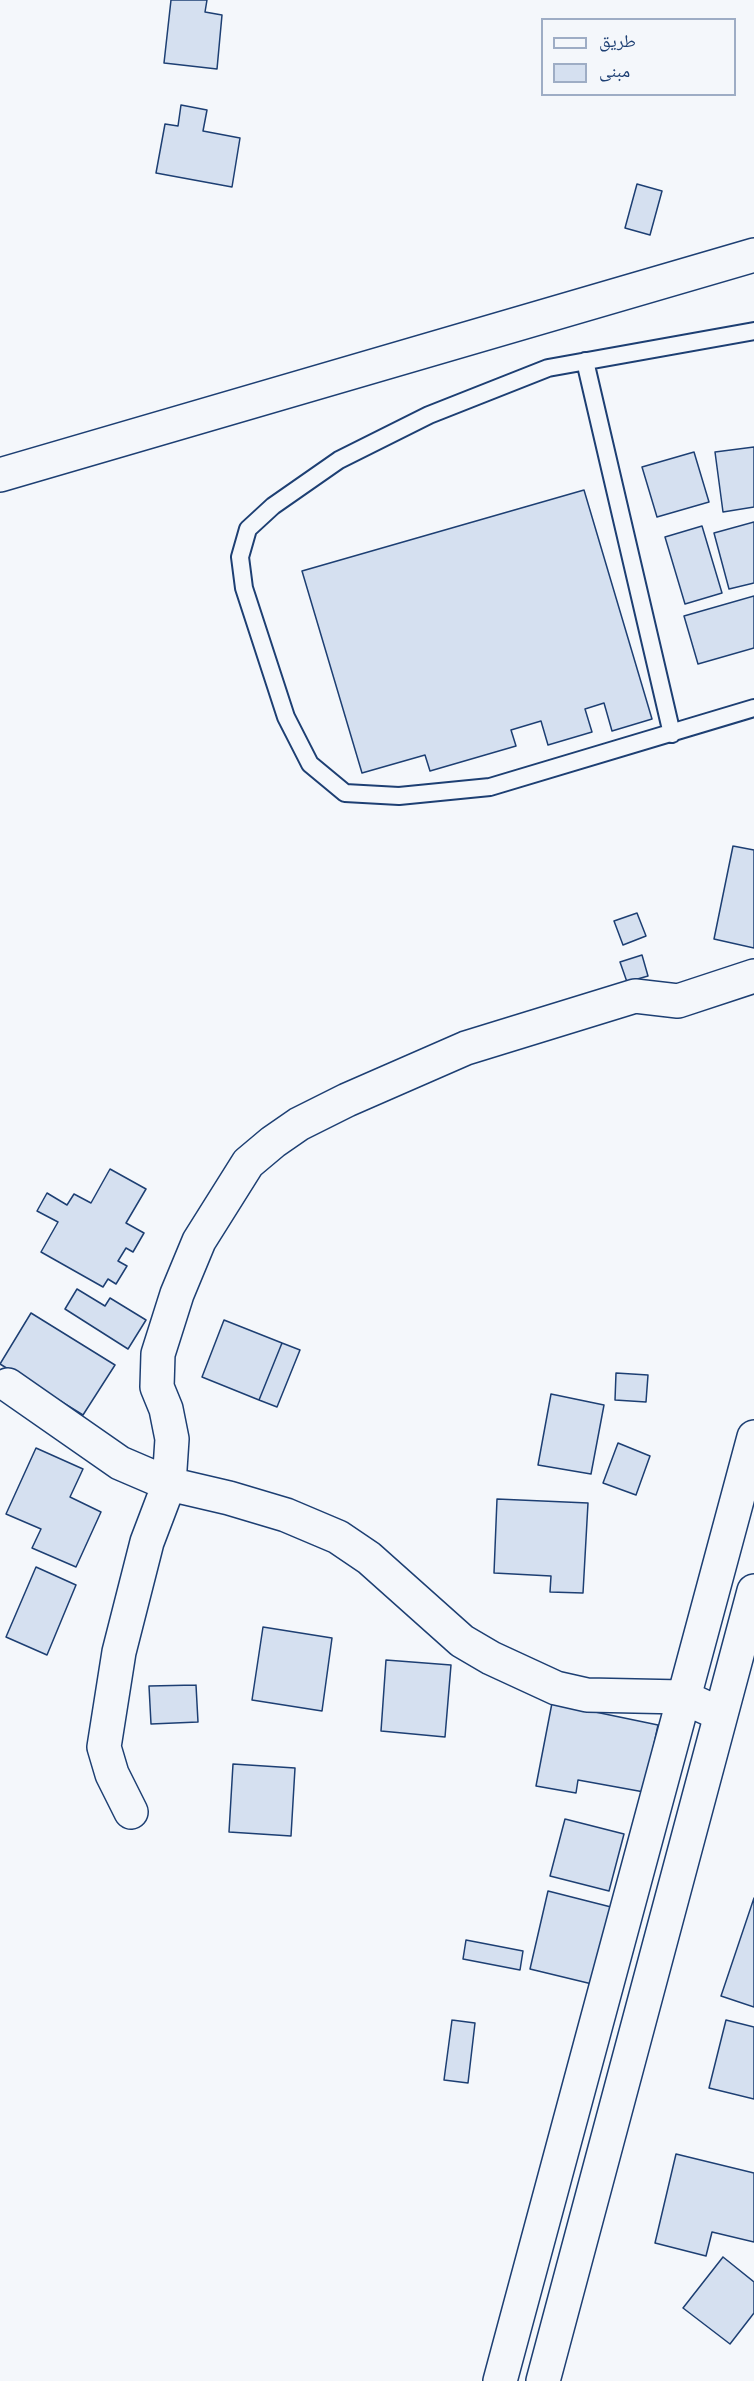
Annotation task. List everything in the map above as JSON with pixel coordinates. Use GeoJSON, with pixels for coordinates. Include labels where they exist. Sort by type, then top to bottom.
{"type":"FeatureCollection","features":[{"type":"Feature","properties":{"kind":"street"},"geometry":{"type":"LineString","coordinates":[[0,475],[754,255]]}},
{"type":"Feature","properties":{"kind":"street"},"geometry":{"type":"LineString","coordinates":[[130,1812],[112,1774],[104,1747],[119,1652],[147,1542],[169,1484],[172,1439],[166,1409],[157,1387],[158,1354],[177,1294],[199,1241],[248,1163],[299,1124],[466,1048],[634,996],[678,1001],[754,976]]}},
{"type":"Feature","properties":{"kind":"street"},"geometry":{"type":"LineString","coordinates":[[8,1385],[120,1462],[169,1484],[229,1498],[286,1515],[338,1537],[369,1558],[462,1641],[491,1658],[556,1688],[587,1695],[683,1696],[720,1714]]}},
{"type":"Feature","properties":{"kind":"street"},"geometry":{"type":"LineString","coordinates":[[500,2381],[754,1437]]}},
{"type":"Feature","properties":{"kind":"street"},"geometry":{"type":"LineString","coordinates":[[543,2381],[754,1591]]}},
{"type":"Feature","properties":{"kind":"street"},"geometry":{"type":"LineString","coordinates":[[596,2023],[637,2035]]}},
{"type":"Feature","properties":{"kind":"lane"},"geometry":{"type":"LineString","coordinates":[[754,331],[548,368],[440,411],[339,460],[273,506],[248,529],[240,557],[244,588],[286,717],[310,764],[345,793],[399,796],[490,787],[754,708]]}},
{"type":"Feature","properties":{"kind":"lane"},"geometry":{"type":"LineString","coordinates":[[585,361],[672,734]]}},
{"type":"Feature","properties":{"kind":"building"},"geometry":{"type":"Polygon","coordinates":[[[171,0],[207,0],[205,12],[222,15],[217,69],[164,63],[171,0]]]}},
{"type":"Feature","properties":{"kind":"building"},"geometry":{"type":"Polygon","coordinates":[[[181,105],[207,110],[203,131],[240,138],[232,187],[156,173],[165,124],[178,126],[181,105]]]}},
{"type":"Feature","properties":{"kind":"building"},"geometry":{"type":"Polygon","coordinates":[[[637,184],[662,191],[650,235],[625,228],[637,184]]]}},
{"type":"Feature","properties":{"kind":"building"},"geometry":{"type":"Polygon","coordinates":[[[754,447],[754,507],[723,512],[715,452],[754,447]]]}},
{"type":"Feature","properties":{"kind":"building"},"geometry":{"type":"Polygon","coordinates":[[[694,452],[709,502],[657,517],[642,467],[694,452]]]}},
{"type":"Feature","properties":{"kind":"building"},"geometry":{"type":"Polygon","coordinates":[[[584,490],[652,719],[612,731],[604,703],[585,709],[592,732],[548,745],[541,721],[511,730],[516,746],[430,771],[425,755],[362,773],[302,571],[584,490]]]}},
{"type":"Feature","properties":{"kind":"building"},"geometry":{"type":"Polygon","coordinates":[[[754,522],[754,583],[729,589],[714,533],[754,522]]]}},
{"type":"Feature","properties":{"kind":"building"},"geometry":{"type":"Polygon","coordinates":[[[702,526],[722,593],[685,604],[665,537],[702,526]]]}},
{"type":"Feature","properties":{"kind":"building"},"geometry":{"type":"Polygon","coordinates":[[[754,596],[754,648],[698,664],[684,616],[754,596]]]}},
{"type":"Feature","properties":{"kind":"building"},"geometry":{"type":"Polygon","coordinates":[[[733,846],[754,850],[754,948],[714,939],[733,846]]]}},
{"type":"Feature","properties":{"kind":"building"},"geometry":{"type":"Polygon","coordinates":[[[637,913],[646,936],[623,945],[614,921],[637,913]]]}},
{"type":"Feature","properties":{"kind":"building"},"geometry":{"type":"Polygon","coordinates":[[[642,955],[648,976],[627,982],[620,962],[642,955]]]}},
{"type":"Feature","properties":{"kind":"building"},"geometry":{"type":"Polygon","coordinates":[[[110,1169],[146,1189],[126,1223],[144,1233],[133,1252],[126,1248],[118,1261],[127,1266],[116,1284],[108,1279],[103,1287],[41,1252],[58,1222],[37,1211],[47,1193],[67,1205],[74,1194],[91,1203],[110,1169]]]}},
{"type":"Feature","properties":{"kind":"building"},"geometry":{"type":"Polygon","coordinates":[[[77,1289],[105,1306],[110,1298],[146,1320],[128,1349],[65,1309],[77,1289]]]}},
{"type":"Feature","properties":{"kind":"building"},"geometry":{"type":"Polygon","coordinates":[[[31,1313],[115,1365],[83,1415],[0,1364],[31,1313]]]}},
{"type":"Feature","properties":{"kind":"building"},"geometry":{"type":"Polygon","coordinates":[[[224,1320],[282,1343],[259,1400],[202,1377],[224,1320]]]}},
{"type":"Feature","properties":{"kind":"building"},"geometry":{"type":"Polygon","coordinates":[[[282,1343],[300,1350],[277,1407],[259,1400],[282,1343]]]}},
{"type":"Feature","properties":{"kind":"building"},"geometry":{"type":"Polygon","coordinates":[[[616,1373],[648,1375],[646,1402],[615,1400],[616,1373]]]}},
{"type":"Feature","properties":{"kind":"building"},"geometry":{"type":"Polygon","coordinates":[[[551,1394],[604,1405],[591,1474],[538,1465],[551,1394]]]}},
{"type":"Feature","properties":{"kind":"building"},"geometry":{"type":"Polygon","coordinates":[[[618,1443],[650,1456],[636,1495],[603,1483],[618,1443]]]}},
{"type":"Feature","properties":{"kind":"building"},"geometry":{"type":"Polygon","coordinates":[[[36,1448],[83,1469],[70,1497],[101,1512],[76,1567],[32,1548],[41,1529],[6,1514],[36,1448]]]}},
{"type":"Feature","properties":{"kind":"building"},"geometry":{"type":"Polygon","coordinates":[[[497,1499],[588,1503],[583,1593],[550,1592],[551,1576],[494,1573],[497,1499]]]}},
{"type":"Feature","properties":{"kind":"building"},"geometry":{"type":"Polygon","coordinates":[[[36,1567],[76,1585],[47,1655],[6,1637],[36,1567]]]}},
{"type":"Feature","properties":{"kind":"building"},"geometry":{"type":"Polygon","coordinates":[[[263,1627],[332,1638],[322,1711],[252,1700],[263,1627]]]}},
{"type":"Feature","properties":{"kind":"building"},"geometry":{"type":"Polygon","coordinates":[[[386,1660],[451,1665],[445,1737],[381,1731],[386,1660]]]}},
{"type":"Feature","properties":{"kind":"building"},"geometry":{"type":"Polygon","coordinates":[[[196,1685],[198,1722],[151,1724],[149,1686],[196,1685]]]}},
{"type":"Feature","properties":{"kind":"building"},"geometry":{"type":"Polygon","coordinates":[[[552,1703],[658,1725],[644,1792],[578,1780],[576,1793],[536,1786],[552,1703]]]}},
{"type":"Feature","properties":{"kind":"building"},"geometry":{"type":"Polygon","coordinates":[[[233,1764],[295,1768],[291,1836],[229,1832],[233,1764]]]}},
{"type":"Feature","properties":{"kind":"building"},"geometry":{"type":"Polygon","coordinates":[[[565,1819],[624,1834],[609,1891],[550,1876],[565,1819]]]}},
{"type":"Feature","properties":{"kind":"building"},"geometry":{"type":"Polygon","coordinates":[[[548,1891],[611,1907],[592,1984],[530,1969],[548,1891]]]}},
{"type":"Feature","properties":{"kind":"building"},"geometry":{"type":"Polygon","coordinates":[[[754,1898],[754,2007],[721,1996],[754,1898]]]}},
{"type":"Feature","properties":{"kind":"building"},"geometry":{"type":"Polygon","coordinates":[[[466,1940],[523,1951],[520,1970],[463,1959],[466,1940]]]}},
{"type":"Feature","properties":{"kind":"building"},"geometry":{"type":"Polygon","coordinates":[[[452,2020],[475,2023],[468,2083],[444,2080],[452,2020]]]}},
{"type":"Feature","properties":{"kind":"building"},"geometry":{"type":"Polygon","coordinates":[[[726,2020],[754,2027],[754,2099],[709,2088],[726,2020]]]}},
{"type":"Feature","properties":{"kind":"building"},"geometry":{"type":"Polygon","coordinates":[[[676,2154],[754,2173],[754,2242],[712,2232],[706,2256],[655,2243],[676,2154]]]}},
{"type":"Feature","properties":{"kind":"building"},"geometry":{"type":"Polygon","coordinates":[[[723,2257],[754,2282],[754,2313],[730,2344],[683,2308],[723,2257]]]}}]}
